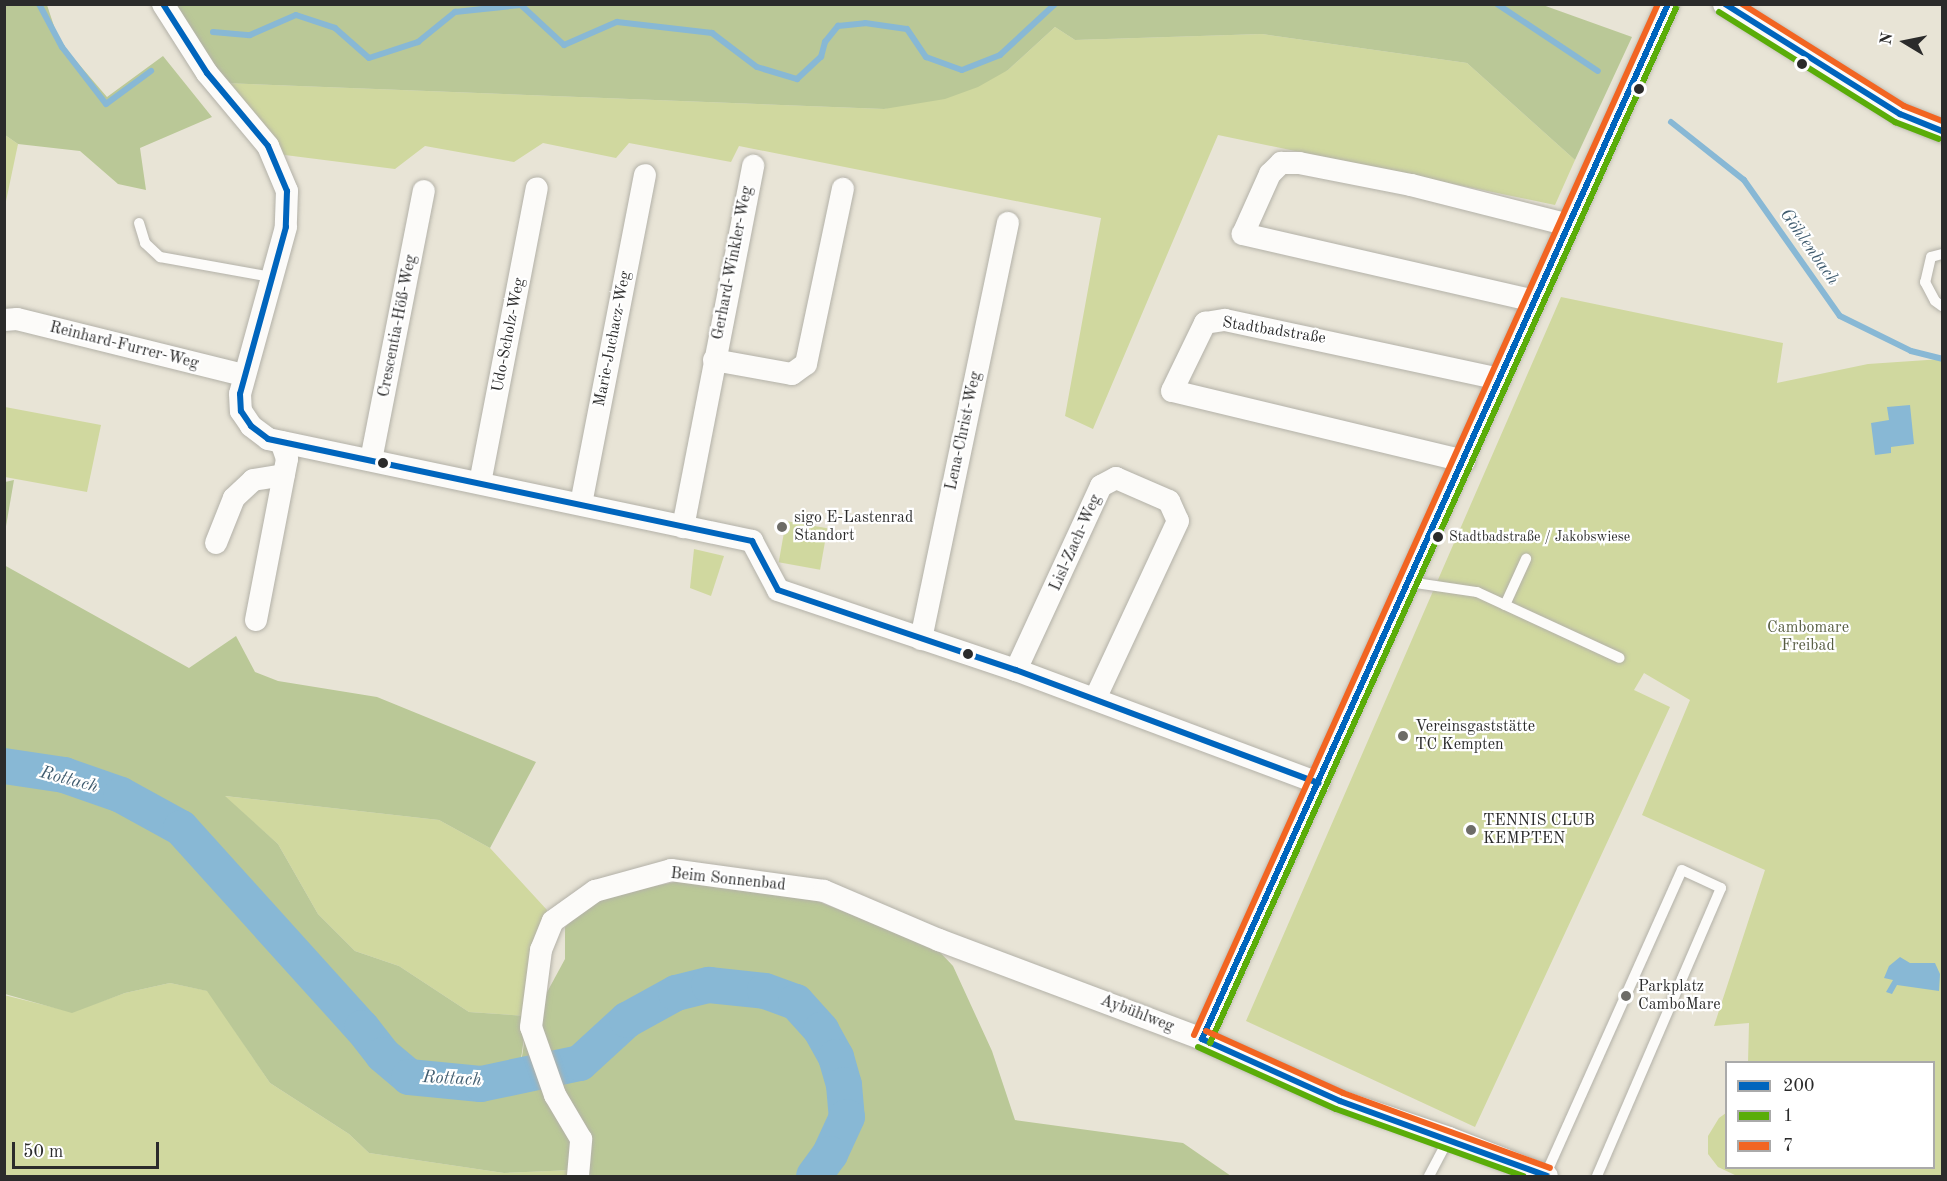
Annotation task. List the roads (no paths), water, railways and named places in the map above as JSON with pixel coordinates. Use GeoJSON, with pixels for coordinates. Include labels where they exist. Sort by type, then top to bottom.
{"type":"FeatureCollection","features":[{"type":"Feature","properties":{"kind":"street"},"geometry":{"type":"LineString","coordinates":[[163,4],[207,73],[268,146],[287,191],[286,227],[243,375],[241,411],[251,426],[275,440],[752,541],[778,590],[1016,670],[1319,783]]}},
{"type":"Feature","properties":{"kind":"street"},"geometry":{"type":"LineString","coordinates":[[1202,1039],[1668,4]]}},
{"type":"Feature","properties":{"kind":"street"},"geometry":{"type":"LineString","coordinates":[[1724,4],[1900,114],[1942,131]]}},
{"type":"Feature","properties":{"kind":"street"},"geometry":{"type":"LineString","coordinates":[[1535,301],[1243,234],[1270,174],[1281,163],[1411,185],[1569,225]]}},
{"type":"Feature","properties":{"kind":"street","name":"Gerhard-Winkler-Weg"},"geometry":{"type":"LineString","coordinates":[[683,527],[753,166]]}},
{"type":"Feature","properties":{"kind":"street","name":"Marie-Juchacz-Weg"},"geometry":{"type":"LineString","coordinates":[[581,504],[645,175]]}},
{"type":"Feature","properties":{"kind":"street","name":"Udo-Scholz-Weg"},"geometry":{"type":"LineString","coordinates":[[480,483],[537,188]]}},
{"type":"Feature","properties":{"kind":"street","name":"Gerhard-Winkler-Weg"},"geometry":{"type":"LineString","coordinates":[[714,360],[792,374],[806,364],[843,189]]}},
{"type":"Feature","properties":{"kind":"street","name":"Crescentia-Höß-Weg"},"geometry":{"type":"LineString","coordinates":[[371,460],[424,191]]}},
{"type":"Feature","properties":{"kind":"street","name":"Lena-Christ-Weg"},"geometry":{"type":"LineString","coordinates":[[921,639],[1008,223]]}},
{"type":"Feature","properties":{"kind":"street","name":"Reinhard-Furrer-Weg"},"geometry":{"type":"LineString","coordinates":[[4,320],[17,319],[243,375]]}},
{"type":"Feature","properties":{"kind":"street","name":"Stadtbadstraße"},"geometry":{"type":"LineString","coordinates":[[1464,460],[1172,391],[1196,334],[1205,322],[1225,320],[1500,379]]}},
{"type":"Feature","properties":{"kind":"street"},"geometry":{"type":"LineString","coordinates":[[256,620],[287,459],[275,440]]}},
{"type":"Feature","properties":{"kind":"street"},"geometry":{"type":"LineString","coordinates":[[216,543],[234,498],[253,480],[284,475]]}},
{"type":"Feature","properties":{"kind":"street","name":"Lisl-Zach-Weg"},"geometry":{"type":"LineString","coordinates":[[1016,670],[1101,486],[1116,478],[1169,501],[1178,521],[1095,699]]}},
{"type":"Feature","properties":{"kind":"street","name":"Beim Sonnenbad"},"geometry":{"type":"LineString","coordinates":[[578,1176],[581,1139],[555,1095],[531,1027],[541,950],[553,921],[595,891],[671,870],[824,891]]}},
{"type":"Feature","properties":{"kind":"street","name":"Aybühlweg"},"geometry":{"type":"LineString","coordinates":[[824,891],[939,940],[1202,1039],[1340,1101],[1449,1138],[1546,1176]]}},
{"type":"Feature","properties":{"kind":"lane"},"geometry":{"type":"LineString","coordinates":[[139,223],[145,243],[160,257],[271,277]]}},
{"type":"Feature","properties":{"kind":"lane"},"geometry":{"type":"LineString","coordinates":[[1942,254],[1931,257],[1925,282],[1935,301],[1942,306]]}},
{"type":"Feature","properties":{"kind":"lane"},"geometry":{"type":"LineString","coordinates":[[1505,605],[1526,559]]}},
{"type":"Feature","properties":{"kind":"lane"},"geometry":{"type":"LineString","coordinates":[[1409,582],[1477,592],[1620,658]]}},
{"type":"Feature","properties":{"kind":"lane"},"geometry":{"type":"LineString","coordinates":[[1546,1176],[1682,870],[1721,888],[1597,1176]]}},
{"type":"Feature","properties":{"kind":"lane"},"geometry":{"type":"LineString","coordinates":[[1429,1176],[1449,1138]]}},
{"type":"Feature","properties":{"kind":"water"},"geometry":{"type":"Polygon","coordinates":[[[1910,405],[1914,444],[1891,447],[1891,453],[1875,455],[1871,423],[1889,420],[1887,407],[1910,405]]]}},
{"type":"Feature","properties":{"kind":"water"},"geometry":{"type":"Polygon","coordinates":[[[1900,957],[1910,963],[1935,963],[1940,974],[1939,991],[1897,985],[1892,994],[1886,992],[1893,980],[1884,978],[1889,966],[1900,957]]]}},
{"type":"Feature","properties":{"kind":"waterway","name":"Göhlenbach"},"geometry":{"type":"LineString","coordinates":[[39,4],[62,47],[106,104],[151,71]]}},
{"type":"Feature","properties":{"kind":"waterway","name":"Göhlenbach"},"geometry":{"type":"LineString","coordinates":[[213,32],[250,35],[296,15],[335,28],[369,58],[418,42],[455,12],[521,5],[564,45],[617,22],[712,33],[757,67],[797,79],[821,57],[825,42],[838,26],[865,23],[907,29],[926,57],[962,70],[1000,55],[1055,4]]}},
{"type":"Feature","properties":{"kind":"waterway","name":"Göhlenbach"},"geometry":{"type":"LineString","coordinates":[[1497,4],[1598,71]]}},
{"type":"Feature","properties":{"kind":"waterway","name":"Göhlenbach"},"geometry":{"type":"LineString","coordinates":[[1671,122],[1744,180],[1840,316],[1911,351],[1942,359]]}},
{"type":"Feature","properties":{"kind":"waterway","name":"Rottach"},"geometry":{"type":"LineString","coordinates":[[4,766],[64,775],[121,795],[181,828],[362,1028],[383,1055],[409,1077],[481,1084],[580,1063],[627,1020],[676,993],[709,985],[765,991],[796,1002],[821,1030],[836,1057],[844,1085],[847,1117],[830,1154],[814,1176]]}},
{"type":"Feature","properties":{"kind":"place","name":"sigo E-Lastenrad Standort"},"geometry":{"type":"Point","coordinates":[782,527]}},
{"type":"Feature","properties":{"kind":"place","name":"Stadtbadstraße / Jakobswiese"},"geometry":{"type":"Point","coordinates":[1438,537]}},
{"type":"Feature","properties":{"kind":"place","name":"Vereinsgaststätte TC Kempten"},"geometry":{"type":"Point","coordinates":[1403,736]}},
{"type":"Feature","properties":{"kind":"place","name":"TENNIS CLUB KEMPTEN"},"geometry":{"type":"Point","coordinates":[1471,830]}},
{"type":"Feature","properties":{"kind":"place","name":"Parkplatz CamboMare"},"geometry":{"type":"Point","coordinates":[1626,996]}},
{"type":"Feature","properties":{"kind":"park label","name":"Cambomare Freibad"},"geometry":{"type":"Point","coordinates":[1808,637]}}]}
